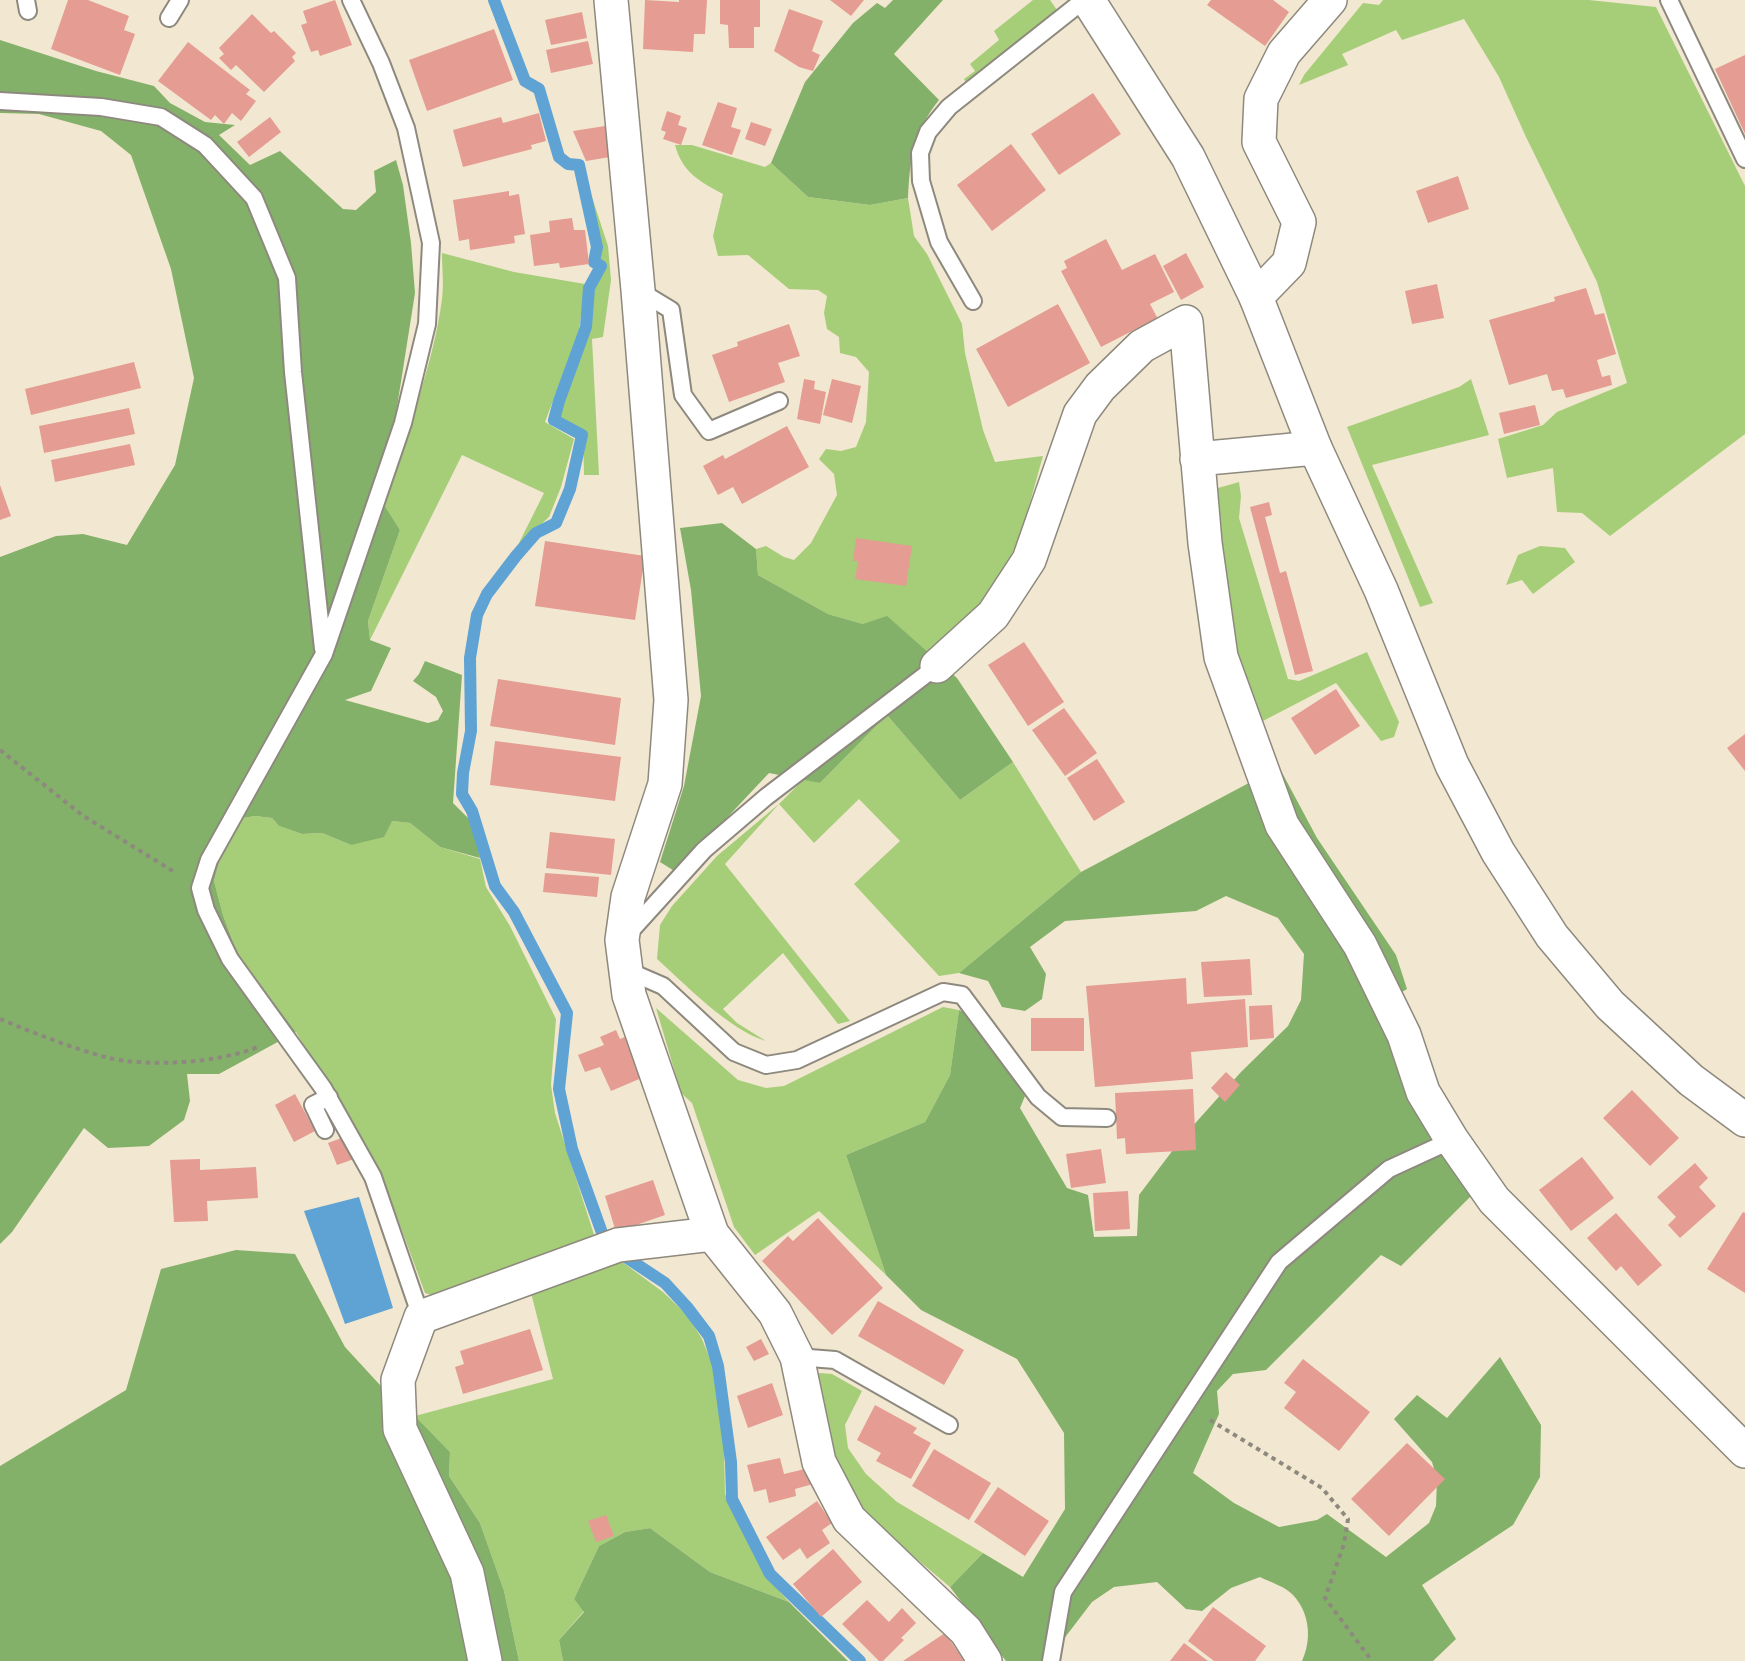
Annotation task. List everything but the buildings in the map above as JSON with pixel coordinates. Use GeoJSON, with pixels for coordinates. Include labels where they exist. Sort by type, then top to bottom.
{"type":"FeatureCollection","features":[{"type":"Feature","properties":{"kind":"street"},"geometry":{"type":"LineString","coordinates":[[612,0],[671,700],[665,784],[628,897],[624,955],[629,995],[712,1234],[775,1313],[797,1357],[819,1462],[849,1519],[966,1631],[985,1661]]}},
{"type":"Feature","properties":{"kind":"street"},"geometry":{"type":"LineString","coordinates":[[1088,0],[1188,157],[1256,297],[1286,368],[1315,448],[1381,590],[1452,765],[1498,852],[1552,936],[1610,1005],[1691,1080],[1745,1120]]}},
{"type":"Feature","properties":{"kind":"street"},"geometry":{"type":"LineString","coordinates":[[1256,297],[1289,263],[1299,222],[1259,142],[1261,99],[1284,53],[1330,0]]}},
{"type":"Feature","properties":{"kind":"street"},"geometry":{"type":"LineString","coordinates":[[937,666],[993,615],[1029,560],[1080,414],[1100,387],[1142,346],[1186,322],[1205,543],[1221,657],[1282,825],[1360,945],[1404,1035],[1423,1092],[1452,1140],[1494,1200],[1745,1451]]}},
{"type":"Feature","properties":{"kind":"street"},"geometry":{"type":"LineString","coordinates":[[1197,459],[1315,448]]}},
{"type":"Feature","properties":{"kind":"street"},"geometry":{"type":"LineString","coordinates":[[485,1661],[467,1573],[400,1429],[398,1380],[421,1317],[618,1245],[712,1234]]}},
{"type":"Feature","properties":{"kind":"lane"},"geometry":{"type":"LineString","coordinates":[[169,18],[180,0]]}},
{"type":"Feature","properties":{"kind":"lane"},"geometry":{"type":"LineString","coordinates":[[351,0],[381,63],[406,129],[431,243],[427,324],[403,423],[324,654],[209,860],[200,888],[206,910],[230,959],[329,1097],[373,1177],[421,1317]]}},
{"type":"Feature","properties":{"kind":"lane"},"geometry":{"type":"LineString","coordinates":[[973,301],[939,242],[921,181],[920,153],[928,132],[949,107],[1084,0]]}},
{"type":"Feature","properties":{"kind":"lane"},"geometry":{"type":"LineString","coordinates":[[1669,0],[1745,159]]}},
{"type":"Feature","properties":{"kind":"lane"},"geometry":{"type":"LineString","coordinates":[[0,101],[101,107],[161,117],[205,145],[254,198],[287,278],[293,372],[324,654]]}},
{"type":"Feature","properties":{"kind":"lane"},"geometry":{"type":"LineString","coordinates":[[638,290],[671,310],[683,395],[709,431],[779,401]]}},
{"type":"Feature","properties":{"kind":"lane"},"geometry":{"type":"LineString","coordinates":[[937,666],[766,797],[704,850],[624,955],[663,986],[734,1052],[766,1065],[797,1060],[943,992],[962,995],[1038,1097],[1062,1117],[1107,1118]]}},
{"type":"Feature","properties":{"kind":"lane"},"geometry":{"type":"LineString","coordinates":[[325,1131],[313,1105],[329,1097]]}},
{"type":"Feature","properties":{"kind":"lane"},"geometry":{"type":"LineString","coordinates":[[1051,1661],[1063,1592],[1279,1262],[1389,1169],[1452,1140]]}},
{"type":"Feature","properties":{"kind":"lane"},"geometry":{"type":"LineString","coordinates":[[797,1357],[835,1360],[949,1425]]}},
{"type":"Feature","properties":{"kind":"path"},"geometry":{"type":"LineString","coordinates":[[0,750],[82,815],[200,888]]}},
{"type":"Feature","properties":{"kind":"path"},"geometry":{"type":"LineString","coordinates":[[0,1019],[106,1057],[147,1062],[197,1061],[244,1053],[285,1035]]}},
{"type":"Feature","properties":{"kind":"path"},"geometry":{"type":"LineString","coordinates":[[1185,1405],[1322,1488],[1348,1519],[1344,1544],[1325,1598],[1372,1661]]}},
{"type":"Feature","properties":{"kind":"green space"},"geometry":{"type":"Polygon","coordinates":[[[893,0],[943,0],[894,54],[939,100],[923,124],[914,146],[908,198],[870,205],[808,197],[771,163],[805,82],[853,23],[877,3],[885,8],[893,0]]]}},
{"type":"Feature","properties":{"kind":"green space"},"geometry":{"type":"Polygon","coordinates":[[[1033,0],[1050,0],[1057,10],[967,85],[964,79],[975,71],[970,64],[999,40],[994,31],[1033,0]]]}},
{"type":"Feature","properties":{"kind":"green space"},"geometry":{"type":"Polygon","coordinates":[[[1383,0],[1589,0],[1656,7],[1745,186],[1745,434],[1610,536],[1582,513],[1557,512],[1553,468],[1507,478],[1498,439],[1543,425],[1557,412],[1627,383],[1597,282],[1499,77],[1464,19],[1402,40],[1396,30],[1342,54],[1348,65],[1299,85],[1304,75],[1363,3],[1379,5],[1383,0]]]}},
{"type":"Feature","properties":{"kind":"green space"},"geometry":{"type":"Polygon","coordinates":[[[0,40],[96,71],[154,86],[170,103],[205,122],[235,125],[219,135],[250,165],[280,151],[343,209],[356,210],[376,192],[374,171],[396,160],[403,185],[415,293],[382,502],[400,530],[368,621],[370,640],[391,648],[371,691],[345,700],[428,723],[438,720],[443,711],[436,697],[413,681],[425,661],[462,675],[453,803],[471,821],[480,858],[440,847],[410,823],[392,821],[384,837],[351,845],[322,833],[302,834],[279,826],[272,818],[255,816],[237,819],[222,851],[214,881],[223,915],[237,953],[296,1032],[219,1074],[187,1074],[190,1101],[184,1120],[149,1146],[108,1148],[84,1128],[12,1232],[0,1244],[0,557],[56,536],[83,534],[127,545],[175,465],[194,378],[171,269],[131,155],[101,131],[39,114],[0,113],[0,40]]]}},
{"type":"Feature","properties":{"kind":"green space"},"geometry":{"type":"Polygon","coordinates":[[[675,145],[692,145],[765,167],[771,163],[808,197],[870,205],[908,198],[914,236],[927,254],[962,324],[965,353],[983,430],[995,462],[1043,456],[1025,519],[1007,564],[992,589],[976,609],[930,654],[863,624],[828,614],[758,575],[756,549],[766,546],[794,560],[811,543],[837,495],[834,474],[819,459],[826,449],[841,451],[856,447],[866,422],[869,372],[856,357],[840,353],[839,337],[827,329],[824,313],[827,296],[818,290],[789,289],[748,255],[718,256],[713,236],[723,194],[687,169],[675,145]]]}},
{"type":"Feature","properties":{"kind":"green space"},"geometry":{"type":"Polygon","coordinates":[[[590,191],[608,246],[611,280],[603,337],[592,339],[599,475],[584,475],[583,434],[555,419],[588,327],[591,289],[603,266],[595,261],[599,247],[587,192],[590,191]]]}},
{"type":"Feature","properties":{"kind":"green space"},"geometry":{"type":"Polygon","coordinates":[[[442,253],[514,272],[585,284],[579,331],[545,422],[574,439],[561,487],[549,517],[518,545],[544,493],[462,455],[370,640],[368,621],[400,530],[382,503],[417,402],[438,325],[443,282],[442,253]]]}},
{"type":"Feature","properties":{"kind":"green space"},"geometry":{"type":"Polygon","coordinates":[[[1471,379],[1489,435],[1372,465],[1433,603],[1420,607],[1347,427],[1459,387],[1471,379]]]}},
{"type":"Feature","properties":{"kind":"green space"},"geometry":{"type":"Polygon","coordinates":[[[1239,482],[1241,496],[1239,518],[1288,679],[1299,681],[1367,652],[1399,722],[1394,737],[1381,741],[1336,683],[1261,722],[1238,668],[1208,498],[1218,488],[1239,482]]]}},
{"type":"Feature","properties":{"kind":"green space"},"geometry":{"type":"Polygon","coordinates":[[[722,523],[756,549],[758,575],[828,614],[863,624],[887,616],[957,678],[1013,762],[960,800],[887,715],[820,783],[769,773],[676,872],[660,862],[684,786],[701,696],[691,590],[680,528],[722,523]]]}},
{"type":"Feature","properties":{"kind":"green space"},"geometry":{"type":"Polygon","coordinates":[[[1540,546],[1565,548],[1575,562],[1533,594],[1522,580],[1506,585],[1518,555],[1540,546]]]}},
{"type":"Feature","properties":{"kind":"green space"},"geometry":{"type":"Polygon","coordinates":[[[887,715],[960,800],[1013,762],[1081,872],[959,973],[939,976],[854,884],[900,841],[859,799],[814,843],[779,804],[804,779],[820,783],[887,715]]]}},
{"type":"Feature","properties":{"kind":"green space"},"geometry":{"type":"Polygon","coordinates":[[[1279,767],[1317,838],[1396,955],[1407,989],[1374,1009],[1431,1140],[1472,1195],[1401,1266],[1381,1255],[1266,1370],[1233,1374],[1217,1391],[1219,1414],[1193,1473],[1234,1503],[1279,1527],[1317,1520],[1327,1514],[1386,1557],[1429,1523],[1436,1506],[1437,1479],[1432,1462],[1394,1419],[1417,1395],[1447,1418],[1500,1357],[1541,1425],[1540,1477],[1513,1525],[1422,1585],[1456,1639],[1433,1661],[1302,1661],[1307,1644],[1308,1627],[1299,1602],[1290,1592],[1260,1577],[1231,1588],[1202,1611],[1186,1609],[1157,1582],[1114,1587],[1092,1602],[1047,1661],[1006,1661],[950,1587],[983,1553],[1023,1577],[1065,1509],[1064,1433],[1017,1359],[921,1310],[886,1275],[846,1155],[925,1122],[950,1075],[959,1010],[968,1014],[1025,1096],[1020,1108],[1067,1188],[1088,1195],[1094,1237],[1137,1236],[1139,1195],[1182,1138],[1241,1072],[1288,1026],[1301,1000],[1304,954],[1278,918],[1226,896],[1196,911],[1065,921],[1030,947],[1046,974],[1042,999],[1025,1011],[1002,1007],[988,981],[959,973],[1081,872],[1279,767]]]}},
{"type":"Feature","properties":{"kind":"green space"},"geometry":{"type":"Polygon","coordinates":[[[779,804],[725,864],[850,1021],[838,1024],[783,953],[723,1009],[737,1023],[766,1041],[737,1027],[723,1017],[657,959],[660,925],[672,906],[717,856],[779,804]]]}},
{"type":"Feature","properties":{"kind":"green space"},"geometry":{"type":"Polygon","coordinates":[[[255,816],[272,818],[279,826],[302,834],[322,833],[351,845],[392,821],[410,823],[440,847],[480,859],[486,887],[510,926],[556,1019],[551,1085],[555,1113],[597,1244],[441,1298],[425,1293],[382,1176],[296,1032],[237,953],[223,915],[214,881],[222,851],[237,819],[255,816]]]}},
{"type":"Feature","properties":{"kind":"green space"},"geometry":{"type":"Polygon","coordinates":[[[943,1007],[959,1010],[950,1075],[925,1122],[846,1155],[886,1275],[819,1211],[755,1255],[734,1227],[692,1103],[681,1093],[656,1008],[738,1080],[766,1088],[784,1086],[943,1007]]]}},
{"type":"Feature","properties":{"kind":"green space"},"geometry":{"type":"Polygon","coordinates":[[[236,1250],[295,1254],[345,1347],[391,1397],[415,1416],[450,1452],[449,1476],[480,1523],[504,1591],[519,1661],[0,1661],[0,1466],[126,1390],[161,1269],[236,1250]]]}},
{"type":"Feature","properties":{"kind":"green space"},"geometry":{"type":"Polygon","coordinates":[[[618,1259],[663,1292],[688,1316],[702,1339],[712,1364],[718,1390],[724,1446],[725,1494],[763,1572],[789,1602],[710,1572],[650,1528],[625,1532],[599,1546],[574,1599],[584,1611],[559,1640],[563,1661],[519,1661],[504,1591],[480,1523],[449,1476],[450,1452],[415,1416],[553,1379],[530,1289],[618,1259]]]}},
{"type":"Feature","properties":{"kind":"green space"},"geometry":{"type":"Polygon","coordinates":[[[820,1373],[832,1374],[862,1391],[845,1425],[848,1448],[866,1474],[897,1502],[983,1553],[950,1587],[867,1517],[833,1465],[810,1379],[820,1373]]]}},
{"type":"Feature","properties":{"kind":"green space"},"geometry":{"type":"Polygon","coordinates":[[[650,1528],[710,1572],[789,1602],[848,1661],[563,1661],[559,1640],[584,1612],[574,1599],[599,1546],[625,1532],[650,1528]]]}},
{"type":"Feature","properties":{"kind":"water"},"geometry":{"type":"Polygon","coordinates":[[[359,1197],[393,1308],[345,1324],[304,1211],[359,1197]]]}},
{"type":"Feature","properties":{"kind":"waterway"},"geometry":{"type":"LineString","coordinates":[[494,0],[525,81],[539,89],[559,157],[568,164],[579,165],[597,247],[594,262],[601,266],[589,288],[586,327],[554,420],[582,435],[570,489],[556,523],[536,533],[516,556],[487,594],[477,615],[470,658],[471,731],[463,773],[462,794],[472,811],[495,886],[514,912],[567,1013],[559,1089],[572,1149],[606,1244],[665,1283],[709,1336],[718,1366],[731,1462],[732,1499],[770,1574],[860,1661]]}}]}
